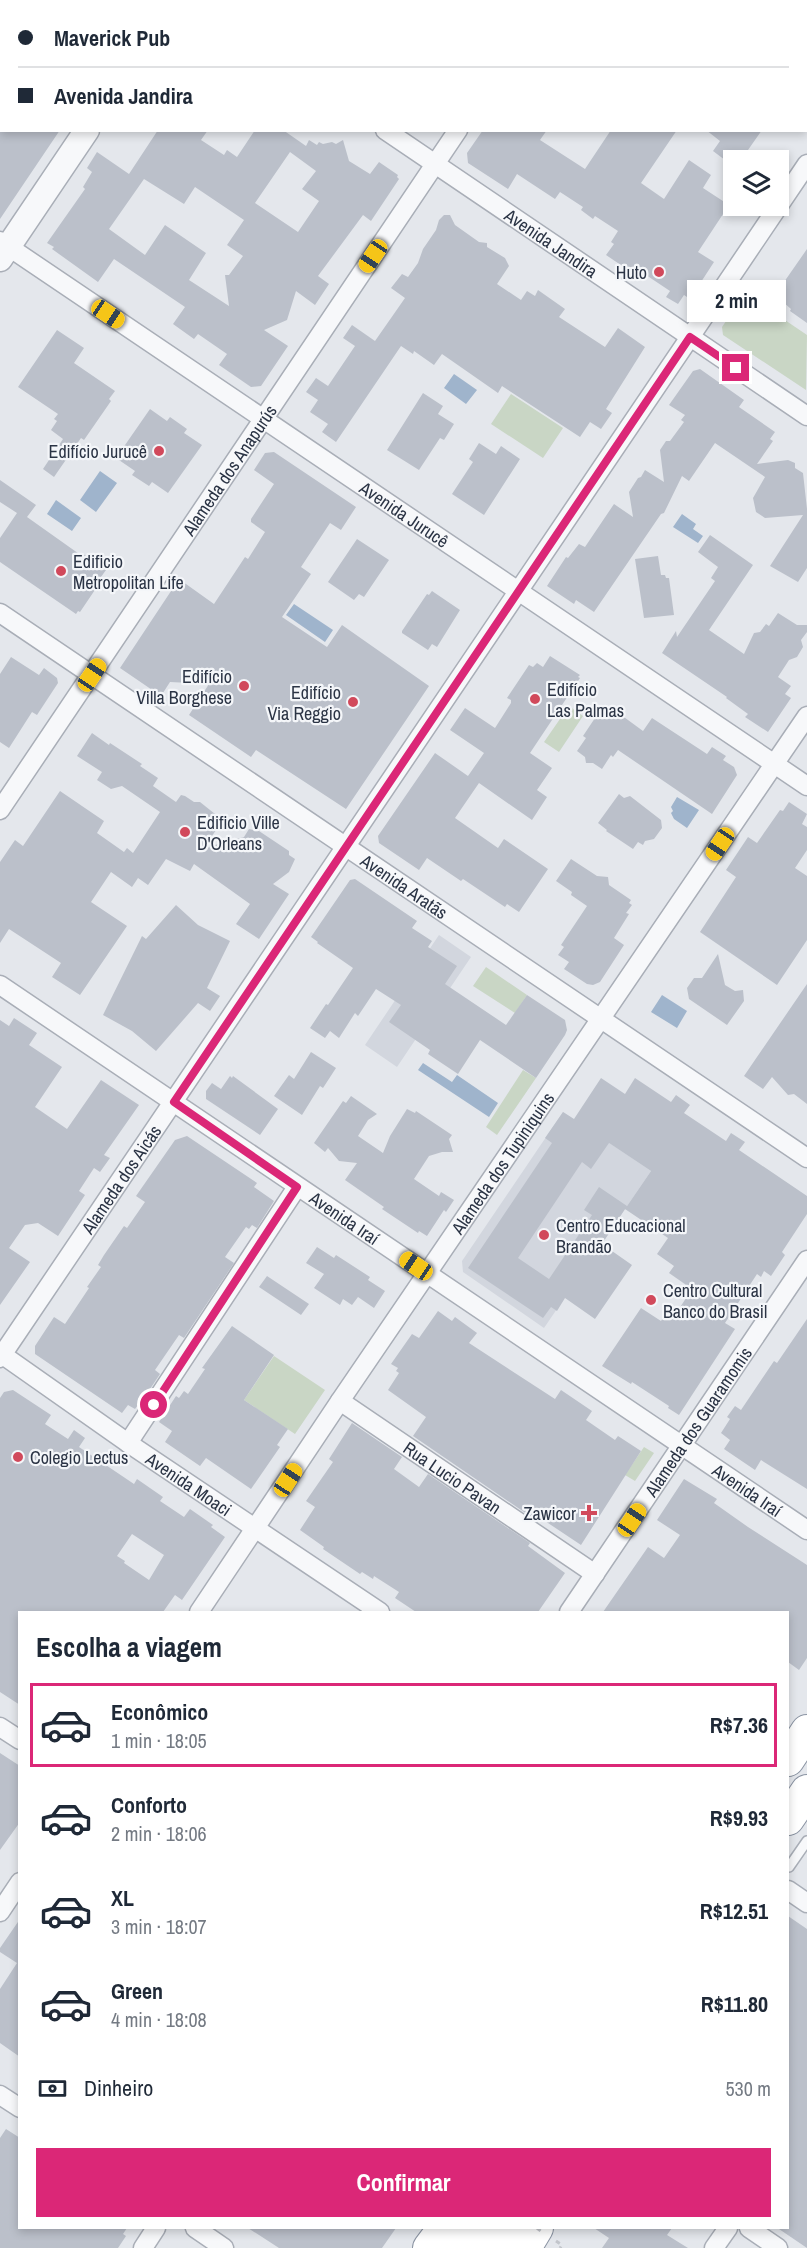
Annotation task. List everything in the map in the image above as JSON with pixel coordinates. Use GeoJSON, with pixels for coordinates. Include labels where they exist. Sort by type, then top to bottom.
{"type":"FeatureCollection","features":[{"type":"Feature","properties":{"kind":"highway"},"geometry":{"type":"LineString","coordinates":[[789,1758],[807,1731]]}},
{"type":"Feature","properties":{"kind":"highway"},"geometry":{"type":"LineString","coordinates":[[789,1818],[807,1791]]}},
{"type":"Feature","properties":{"kind":"highway"},"geometry":{"type":"LineString","coordinates":[[429,2248],[443,2229]]}},
{"type":"Feature","properties":{"kind":"highway"},"geometry":{"type":"LineString","coordinates":[[460,2248],[474,2229]]}},
{"type":"Feature","properties":{"kind":"highway"},"geometry":{"type":"LineString","coordinates":[[495,2248],[508,2229]]}},
{"type":"Feature","properties":{"kind":"street"},"geometry":{"type":"LineString","coordinates":[[3,249],[86,132]]}},
{"type":"Feature","properties":{"kind":"street","name":"Avenida Jandira"},"geometry":{"type":"LineString","coordinates":[[389,132],[807,416]]}},
{"type":"Feature","properties":{"kind":"street","name":"Alameda dos Anapurús"},"geometry":{"type":"LineString","coordinates":[[0,810],[457,132]]}},
{"type":"Feature","properties":{"kind":"street","name":"Alameda dos Aicás"},"geometry":{"type":"LineString","coordinates":[[1,1355],[347,847],[807,164]]}},
{"type":"Feature","properties":{"kind":"street","name":"Avenida Jurucê"},"geometry":{"type":"LineString","coordinates":[[3,249],[263,419],[807,786]]}},
{"type":"Feature","properties":{"kind":"street","name":"Avenida Aratãs"},"geometry":{"type":"LineString","coordinates":[[0,614],[807,1158]]}},
{"type":"Feature","properties":{"kind":"street","name":"Alameda dos Tupiniquins"},"geometry":{"type":"LineString","coordinates":[[200,1611],[340,1401],[807,716]]}},
{"type":"Feature","properties":{"kind":"street","name":"Avenida Iraí"},"geometry":{"type":"LineString","coordinates":[[0,985],[807,1530]]}},
{"type":"Feature","properties":{"kind":"street"},"geometry":{"type":"LineString","coordinates":[[128,1443],[297,1187]]}},
{"type":"Feature","properties":{"kind":"street","name":"Alameda dos Guaramomis"},"geometry":{"type":"LineString","coordinates":[[570,1611],[807,1260]]}},
{"type":"Feature","properties":{"kind":"street","name":"Avenida Moaci"},"geometry":{"type":"LineString","coordinates":[[1,1355],[379,1611]]}},
{"type":"Feature","properties":{"kind":"street","name":"Rua Lucio Pavan"},"geometry":{"type":"LineString","coordinates":[[340,1401],[595,1574]]}},
{"type":"Feature","properties":{"kind":"street"},"geometry":{"type":"LineString","coordinates":[[0,1727],[18,1739]]}},
{"type":"Feature","properties":{"kind":"street"},"geometry":{"type":"LineString","coordinates":[[0,1912],[18,1885]]}},
{"type":"Feature","properties":{"kind":"street"},"geometry":{"type":"LineString","coordinates":[[789,1891],[807,1903]]}},
{"type":"Feature","properties":{"kind":"street"},"geometry":{"type":"LineString","coordinates":[[0,2095],[18,2107]]}},
{"type":"Feature","properties":{"kind":"street"},"geometry":{"type":"LineString","coordinates":[[143,2248],[155,2229]]}},
{"type":"Feature","properties":{"kind":"street"},"geometry":{"type":"LineString","coordinates":[[196,2229],[224,2248]]}},
{"type":"Feature","properties":{"kind":"street"},"geometry":{"type":"LineString","coordinates":[[714,2248],[727,2229]]}},
{"type":"Feature","properties":{"kind":"street"},"geometry":{"type":"LineString","coordinates":[[750,2229],[778,2248]]}},
{"type":"Feature","properties":{"kind":"lane"},"geometry":{"type":"LineString","coordinates":[[789,1866],[807,1841]]}},
{"type":"Feature","properties":{"kind":"shaded area"},"geometry":{"type":"Polygon","coordinates":[[[439,935],[471,957],[397,1067],[365,1045],[439,935]]]}},
{"type":"Feature","properties":{"kind":"shaded area","name":"Centro Educacional Brandão"},"geometry":{"type":"Polygon","coordinates":[[[563,1112],[651,1171],[544,1328],[463,1272],[462,1261],[563,1112]]]}},
{"type":"Feature","properties":{"kind":"green space"},"geometry":{"type":"Polygon","coordinates":[[[745,293],[807,335],[806,390],[723,335],[722,327],[745,293]]]}},
{"type":"Feature","properties":{"kind":"green space"},"geometry":{"type":"Polygon","coordinates":[[[511,394],[563,428],[543,458],[491,424],[511,394]]]}},
{"type":"Feature","properties":{"kind":"green space"},"geometry":{"type":"Polygon","coordinates":[[[569,706],[583,716],[559,752],[544,742],[569,706]]]}},
{"type":"Feature","properties":{"kind":"green space"},"geometry":{"type":"Polygon","coordinates":[[[486,967],[527,995],[515,1013],[473,986],[486,967]]]}},
{"type":"Feature","properties":{"kind":"green space"},"geometry":{"type":"Polygon","coordinates":[[[523,1070],[536,1078],[497,1135],[486,1127],[523,1070]]]}},
{"type":"Feature","properties":{"kind":"green space"},"geometry":{"type":"Polygon","coordinates":[[[274,1356],[325,1390],[295,1434],[244,1400],[274,1356]]]}},
{"type":"Feature","properties":{"kind":"green space"},"geometry":{"type":"Polygon","coordinates":[[[644,1447],[654,1453],[635,1481],[625,1475],[644,1447]]]}},
{"type":"Feature","properties":{"kind":"water"},"geometry":{"type":"Polygon","coordinates":[[[454,374],[477,390],[466,404],[444,388],[454,374]]]}},
{"type":"Feature","properties":{"kind":"water"},"geometry":{"type":"Polygon","coordinates":[[[100,471],[117,483],[96,512],[80,500],[100,471]]]}},
{"type":"Feature","properties":{"kind":"water"},"geometry":{"type":"Polygon","coordinates":[[[56,500],[81,518],[72,531],[47,514],[56,500]]]}},
{"type":"Feature","properties":{"kind":"water"},"geometry":{"type":"Polygon","coordinates":[[[682,514],[696,524],[693,529],[703,536],[698,543],[673,527],[682,514]]]}},
{"type":"Feature","properties":{"kind":"water"},"geometry":{"type":"Polygon","coordinates":[[[294,604],[333,630],[325,642],[286,615],[294,604]]]}},
{"type":"Feature","properties":{"kind":"water"},"geometry":{"type":"Polygon","coordinates":[[[677,797],[699,810],[687,828],[674,819],[671,813],[673,811],[671,807],[677,797]]]}},
{"type":"Feature","properties":{"kind":"water"},"geometry":{"type":"Polygon","coordinates":[[[662,995],[687,1011],[677,1028],[651,1012],[662,995]]]}},
{"type":"Feature","properties":{"kind":"water"},"geometry":{"type":"Polygon","coordinates":[[[423,1063],[452,1082],[457,1075],[498,1103],[489,1117],[418,1070],[423,1063]]]}},
{"type":"Feature","properties":{"kind":"building"},"geometry":{"type":"Polygon","coordinates":[[[0,132],[59,132],[0,219],[0,132]]]}},
{"type":"Feature","properties":{"kind":"building"},"geometry":{"type":"Polygon","coordinates":[[[157,132],[207,132],[201,140],[224,155],[227,150],[237,157],[254,132],[286,132],[306,146],[309,140],[317,145],[319,142],[336,144],[343,140],[349,161],[370,174],[379,162],[398,175],[399,179],[371,221],[363,215],[318,276],[329,284],[315,305],[296,291],[287,320],[264,330],[288,346],[261,386],[251,387],[219,365],[227,354],[198,334],[194,339],[173,324],[185,307],[114,259],[98,282],[47,243],[85,189],[83,187],[92,172],[87,168],[97,152],[129,174],[157,132]],[[290,152],[255,203],[298,232],[319,201],[302,189],[316,171],[290,152]],[[144,179],[109,229],[145,255],[165,225],[206,253],[189,280],[229,306],[225,275],[229,275],[243,256],[227,245],[244,220],[195,187],[184,204],[144,179]]]}},
{"type":"Feature","properties":{"kind":"building"},"geometry":{"type":"Polygon","coordinates":[[[482,132],[546,132],[540,140],[585,169],[610,132],[676,132],[641,183],[664,199],[689,160],[711,175],[703,188],[723,201],[723,214],[698,252],[714,262],[690,299],[684,295],[678,304],[666,297],[670,291],[643,273],[640,278],[606,255],[614,244],[611,242],[618,231],[595,216],[593,219],[581,210],[583,207],[560,192],[555,199],[517,174],[508,189],[468,163],[467,153],[482,132]]]}},
{"type":"Feature","properties":{"kind":"building"},"geometry":{"type":"Polygon","coordinates":[[[709,132],[761,132],[748,150],[723,150],[723,158],[713,151],[720,141],[709,132]]]}},
{"type":"Feature","properties":{"kind":"building"},"geometry":{"type":"Polygon","coordinates":[[[444,215],[450,215],[455,225],[479,242],[487,243],[487,247],[505,258],[509,266],[497,284],[521,300],[527,291],[535,296],[538,290],[565,309],[559,317],[605,347],[618,328],[645,347],[606,409],[612,413],[601,429],[590,422],[580,437],[502,386],[498,393],[442,354],[434,365],[414,351],[413,354],[401,346],[336,442],[322,432],[328,424],[310,412],[318,400],[306,392],[316,378],[328,386],[355,346],[343,338],[352,325],[375,341],[405,298],[391,288],[402,274],[408,277],[436,230],[439,220],[444,215]]]}},
{"type":"Feature","properties":{"kind":"building"},"geometry":{"type":"Polygon","coordinates":[[[807,249],[807,323],[790,311],[791,309],[775,295],[807,249]]]}},
{"type":"Feature","properties":{"kind":"building"},"geometry":{"type":"Polygon","coordinates":[[[57,330],[84,348],[74,363],[115,391],[109,399],[111,401],[84,440],[81,438],[54,477],[43,469],[63,439],[51,430],[57,421],[54,419],[58,414],[18,387],[57,330]]]}},
{"type":"Feature","properties":{"kind":"building"},"geometry":{"type":"Polygon","coordinates":[[[700,369],[744,400],[739,407],[775,432],[770,439],[773,441],[757,464],[788,460],[795,463],[795,468],[803,473],[807,509],[807,568],[798,582],[770,566],[803,515],[765,518],[756,512],[753,498],[765,477],[715,443],[689,481],[682,476],[664,513],[661,514],[594,612],[576,600],[574,604],[547,586],[566,557],[568,558],[579,544],[585,547],[614,504],[633,517],[629,492],[645,470],[664,482],[660,450],[684,422],[681,420],[685,415],[669,405],[693,371],[700,369]]]}},
{"type":"Feature","properties":{"kind":"building"},"geometry":{"type":"Polygon","coordinates":[[[423,393],[443,406],[438,414],[454,424],[444,440],[440,438],[419,470],[387,450],[423,393]]]}},
{"type":"Feature","properties":{"kind":"building","name":"Edifício Jurucê"},"geometry":{"type":"Polygon","coordinates":[[[150,409],[167,421],[170,417],[187,429],[184,433],[202,445],[168,493],[152,482],[149,486],[132,475],[135,471],[116,458],[150,409]]]}},
{"type":"Feature","properties":{"kind":"building"},"geometry":{"type":"Polygon","coordinates":[[[479,443],[496,454],[501,446],[520,459],[484,515],[452,494],[473,462],[469,459],[479,443]]]}},
{"type":"Feature","properties":{"kind":"building"},"geometry":{"type":"Polygon","coordinates":[[[274,452],[356,507],[341,530],[330,523],[301,567],[311,574],[282,617],[327,647],[342,625],[429,686],[346,809],[256,750],[251,757],[189,715],[209,684],[170,682],[161,696],[120,668],[179,579],[214,604],[245,557],[248,559],[265,532],[251,522],[251,519],[274,484],[254,470],[265,453],[274,452]]]}},
{"type":"Feature","properties":{"kind":"building","name":"Edificio Metropolitan Life"},"geometry":{"type":"Polygon","coordinates":[[[0,480],[36,505],[27,517],[106,570],[80,612],[76,614],[0,562],[0,538],[17,513],[0,502],[0,480]]]}},
{"type":"Feature","properties":{"kind":"building"},"geometry":{"type":"Polygon","coordinates":[[[710,535],[753,565],[709,630],[744,654],[754,633],[760,632],[766,624],[769,626],[778,613],[797,625],[807,625],[807,632],[801,640],[803,647],[797,657],[789,660],[778,677],[791,686],[785,694],[791,698],[768,732],[745,717],[748,714],[727,697],[662,653],[676,631],[677,637],[715,581],[711,578],[718,567],[698,552],[710,535]]]}},
{"type":"Feature","properties":{"kind":"building"},"geometry":{"type":"Polygon","coordinates":[[[357,539],[389,560],[364,597],[359,594],[354,600],[328,582],[357,539]]]}},
{"type":"Feature","properties":{"kind":"building"},"geometry":{"type":"Polygon","coordinates":[[[658,556],[661,575],[669,578],[674,615],[644,618],[635,559],[658,556]]]}},
{"type":"Feature","properties":{"kind":"building"},"geometry":{"type":"Polygon","coordinates":[[[432,591],[460,610],[437,647],[432,644],[428,650],[402,631],[427,594],[429,595],[432,591]]]}},
{"type":"Feature","properties":{"kind":"building"},"geometry":{"type":"Polygon","coordinates":[[[550,656],[580,675],[578,677],[580,678],[530,753],[552,768],[537,790],[547,797],[532,820],[479,783],[455,818],[498,848],[504,839],[548,869],[519,912],[507,904],[505,907],[427,858],[419,870],[379,843],[378,836],[435,753],[468,776],[484,753],[450,730],[465,708],[495,728],[511,703],[511,700],[507,698],[529,665],[533,667],[537,663],[543,667],[550,656]]]}},
{"type":"Feature","properties":{"kind":"building"},"geometry":{"type":"Polygon","coordinates":[[[11,657],[39,675],[44,668],[57,678],[58,683],[37,715],[32,712],[9,748],[0,742],[0,674],[11,657]]]}},
{"type":"Feature","properties":{"kind":"building"},"geometry":{"type":"Polygon","coordinates":[[[603,706],[611,712],[613,709],[643,731],[652,718],[707,754],[712,747],[726,756],[723,760],[734,767],[737,775],[712,814],[618,750],[613,757],[611,755],[602,769],[593,763],[586,763],[585,757],[577,751],[586,738],[583,736],[603,706]]]}},
{"type":"Feature","properties":{"kind":"building"},"geometry":{"type":"Polygon","coordinates":[[[92,733],[142,764],[140,766],[158,778],[153,786],[176,802],[181,795],[185,796],[194,802],[200,802],[220,818],[222,821],[204,848],[244,837],[249,829],[259,831],[289,851],[289,855],[295,859],[289,872],[273,884],[289,894],[259,939],[236,924],[250,904],[194,864],[190,871],[166,859],[148,885],[138,878],[132,887],[111,872],[91,902],[127,926],[80,995],[52,977],[61,963],[9,929],[0,943],[0,862],[15,840],[23,846],[60,791],[104,821],[97,833],[124,852],[127,848],[133,853],[160,812],[122,786],[111,789],[97,780],[102,772],[77,756],[92,733]]]}},
{"type":"Feature","properties":{"kind":"building"},"geometry":{"type":"Polygon","coordinates":[[[619,794],[624,798],[630,796],[661,820],[662,828],[654,839],[645,841],[643,845],[638,842],[633,849],[598,823],[619,794]]]}},
{"type":"Feature","properties":{"kind":"building"},"geometry":{"type":"Polygon","coordinates":[[[789,802],[807,814],[802,824],[807,827],[807,850],[795,868],[807,876],[807,940],[777,985],[700,932],[736,877],[726,870],[748,837],[757,843],[780,810],[783,811],[789,802]]]}},
{"type":"Feature","properties":{"kind":"building"},"geometry":{"type":"Polygon","coordinates":[[[571,859],[597,876],[608,877],[609,885],[631,900],[629,903],[632,905],[614,938],[624,945],[600,982],[593,985],[587,984],[564,969],[569,962],[558,955],[564,947],[561,945],[587,906],[556,881],[571,859]]]}},
{"type":"Feature","properties":{"kind":"building"},"geometry":{"type":"Polygon","coordinates":[[[355,879],[417,921],[412,928],[432,941],[428,947],[457,966],[445,984],[506,1025],[527,995],[565,1020],[567,1030],[565,1035],[536,1078],[480,1040],[458,1074],[428,1054],[430,1050],[389,1022],[401,1005],[376,989],[358,1016],[355,1013],[339,1038],[330,1031],[325,1038],[310,1028],[353,968],[311,937],[350,880],[355,879]]]}},
{"type":"Feature","properties":{"kind":"building"},"geometry":{"type":"Polygon","coordinates":[[[176,905],[198,925],[230,941],[207,988],[220,996],[210,1011],[198,1003],[156,1051],[132,1031],[103,1015],[142,936],[146,939],[176,905]]]}},
{"type":"Feature","properties":{"kind":"building"},"geometry":{"type":"Polygon","coordinates":[[[718,954],[725,985],[735,991],[743,990],[744,1001],[727,1025],[689,999],[687,988],[694,978],[702,978],[718,954]]]}},
{"type":"Feature","properties":{"kind":"building"},"geometry":{"type":"Polygon","coordinates":[[[807,984],[807,1104],[794,1094],[788,1095],[772,1077],[763,1089],[744,1076],[807,984]]]}},
{"type":"Feature","properties":{"kind":"building"},"geometry":{"type":"Polygon","coordinates":[[[14,1018],[37,1033],[29,1045],[62,1067],[35,1107],[67,1129],[101,1080],[139,1105],[104,1155],[110,1158],[100,1172],[94,1168],[79,1191],[85,1195],[58,1236],[38,1223],[25,1225],[9,1248],[30,1262],[0,1305],[0,1020],[9,1026],[14,1018]]]}},
{"type":"Feature","properties":{"kind":"building"},"geometry":{"type":"Polygon","coordinates":[[[311,1052],[336,1068],[323,1088],[320,1086],[302,1115],[274,1096],[289,1075],[294,1079],[311,1052]]]}},
{"type":"Feature","properties":{"kind":"building"},"geometry":{"type":"Polygon","coordinates":[[[230,1076],[278,1109],[260,1135],[206,1099],[206,1091],[212,1083],[221,1089],[230,1076]]]}},
{"type":"Feature","properties":{"kind":"building"},"geometry":{"type":"Polygon","coordinates":[[[601,1078],[625,1094],[635,1078],[671,1102],[676,1095],[690,1105],[684,1113],[726,1141],[731,1133],[745,1142],[739,1150],[807,1196],[807,1214],[782,1252],[785,1255],[771,1276],[764,1271],[761,1277],[757,1274],[725,1323],[735,1329],[679,1415],[632,1382],[631,1384],[602,1366],[641,1308],[661,1321],[668,1310],[675,1315],[692,1289],[669,1273],[674,1266],[657,1254],[668,1238],[625,1209],[602,1244],[632,1265],[595,1319],[565,1298],[557,1311],[551,1307],[543,1318],[468,1268],[552,1143],[545,1138],[563,1112],[574,1119],[601,1078]],[[609,1143],[591,1169],[582,1162],[518,1258],[549,1279],[592,1215],[584,1210],[599,1187],[627,1206],[626,1208],[651,1171],[609,1143]]]}},
{"type":"Feature","properties":{"kind":"building"},"geometry":{"type":"Polygon","coordinates":[[[351,1096],[377,1114],[368,1120],[358,1136],[383,1153],[390,1136],[407,1109],[415,1113],[416,1111],[452,1135],[449,1139],[453,1152],[442,1152],[429,1156],[414,1179],[439,1196],[441,1192],[454,1200],[446,1212],[444,1210],[427,1236],[419,1231],[418,1233],[382,1209],[384,1207],[345,1180],[357,1163],[339,1161],[328,1148],[325,1152],[314,1143],[343,1101],[346,1103],[351,1096]]]}},
{"type":"Feature","properties":{"kind":"building"},"geometry":{"type":"Polygon","coordinates":[[[187,1136],[257,1183],[254,1187],[274,1201],[257,1228],[252,1225],[249,1229],[246,1227],[225,1257],[234,1263],[184,1338],[179,1335],[155,1370],[160,1374],[150,1389],[135,1409],[128,1405],[122,1413],[35,1354],[35,1346],[54,1317],[65,1324],[101,1267],[98,1265],[104,1255],[124,1226],[127,1228],[145,1202],[136,1196],[175,1140],[187,1136]]]}},
{"type":"Feature","properties":{"kind":"building"},"geometry":{"type":"Polygon","coordinates":[[[317,1247],[334,1258],[336,1255],[370,1277],[368,1280],[385,1291],[374,1308],[358,1297],[352,1305],[343,1299],[340,1305],[314,1288],[324,1274],[306,1263],[317,1247]]]}},
{"type":"Feature","properties":{"kind":"building"},"geometry":{"type":"Polygon","coordinates":[[[267,1276],[309,1304],[301,1315],[259,1287],[267,1276]]]}},
{"type":"Feature","properties":{"kind":"building"},"geometry":{"type":"Polygon","coordinates":[[[438,1311],[452,1321],[455,1317],[477,1333],[469,1343],[555,1399],[561,1390],[592,1411],[586,1420],[615,1440],[618,1436],[641,1451],[581,1545],[539,1517],[537,1521],[413,1436],[426,1417],[388,1390],[399,1373],[396,1371],[398,1368],[391,1364],[412,1334],[419,1338],[438,1311]]]}},
{"type":"Feature","properties":{"kind":"building"},"geometry":{"type":"Polygon","coordinates":[[[807,1319],[807,1489],[761,1460],[755,1470],[724,1449],[730,1440],[721,1433],[730,1419],[727,1417],[735,1406],[741,1410],[774,1361],[777,1363],[807,1319]]]}},
{"type":"Feature","properties":{"kind":"building"},"geometry":{"type":"Polygon","coordinates":[[[232,1326],[274,1355],[244,1400],[288,1429],[277,1445],[280,1447],[251,1489],[206,1458],[200,1466],[165,1442],[172,1431],[159,1422],[176,1396],[179,1398],[184,1391],[188,1394],[205,1369],[202,1368],[232,1326]]]}},
{"type":"Feature","properties":{"kind":"building"},"geometry":{"type":"Polygon","coordinates":[[[13,1390],[51,1415],[45,1424],[68,1439],[74,1430],[85,1438],[79,1447],[134,1484],[137,1479],[163,1497],[160,1501],[184,1517],[190,1509],[213,1525],[211,1527],[225,1537],[182,1600],[175,1595],[164,1611],[18,1611],[18,1704],[0,1692],[0,1398],[4,1392],[13,1390]],[[132,1534],[117,1556],[149,1580],[164,1555],[132,1534]]]}},
{"type":"Feature","properties":{"kind":"building"},"geometry":{"type":"Polygon","coordinates":[[[352,1423],[402,1457],[394,1469],[419,1487],[428,1474],[530,1543],[528,1546],[565,1573],[539,1611],[414,1611],[395,1598],[399,1592],[374,1576],[373,1579],[362,1572],[360,1574],[300,1530],[315,1507],[306,1501],[333,1462],[329,1459],[352,1423]]]}},
{"type":"Feature","properties":{"kind":"building"},"geometry":{"type":"Polygon","coordinates":[[[684,1479],[717,1499],[714,1503],[748,1527],[807,1565],[807,1658],[799,1670],[789,1663],[789,1611],[604,1611],[648,1547],[664,1558],[680,1535],[657,1520],[684,1479]]]}},
{"type":"Feature","properties":{"kind":"building"},"geometry":{"type":"Polygon","coordinates":[[[0,1753],[18,1765],[18,1825],[0,1850],[0,1753]]]}},
{"type":"Feature","properties":{"kind":"building"},"geometry":{"type":"Polygon","coordinates":[[[789,1917],[807,1929],[807,2248],[779,2229],[789,2229],[789,1917]]]}},
{"type":"Feature","properties":{"kind":"building"},"geometry":{"type":"Polygon","coordinates":[[[18,1922],[18,2056],[0,2043],[0,1989],[17,1963],[0,1952],[0,1948],[18,1922]]]}},
{"type":"Feature","properties":{"kind":"building"},"geometry":{"type":"Polygon","coordinates":[[[6,2129],[18,2137],[18,2229],[126,2229],[123,2234],[126,2236],[118,2248],[0,2248],[0,2138],[6,2129]]]}},
{"type":"Feature","properties":{"kind":"building"},"geometry":{"type":"Polygon","coordinates":[[[250,2229],[395,2229],[382,2248],[279,2248],[250,2229]]]}},
{"type":"Feature","properties":{"kind":"building"},"geometry":{"type":"Polygon","coordinates":[[[596,2229],[671,2229],[667,2235],[688,2248],[602,2248],[609,2238],[596,2229]]]}},
{"type":"Feature","properties":{"kind":"place","name":"Huto"},"geometry":{"type":"Point","coordinates":[659,272]}},
{"type":"Feature","properties":{"kind":"place","name":"Edifício Jurucê"},"geometry":{"type":"Point","coordinates":[159,451]}},
{"type":"Feature","properties":{"kind":"place","name":"Edificio Metropolitan Life"},"geometry":{"type":"Point","coordinates":[61,571]}},
{"type":"Feature","properties":{"kind":"place","name":"Edifício Villa Borghese"},"geometry":{"type":"Point","coordinates":[244,686]}},
{"type":"Feature","properties":{"kind":"place","name":"Edifício Las Palmas"},"geometry":{"type":"Point","coordinates":[535,699]}},
{"type":"Feature","properties":{"kind":"place","name":"Edifício Via Reggio"},"geometry":{"type":"Point","coordinates":[353,702]}},
{"type":"Feature","properties":{"kind":"place","name":"Edificio Ville D'Orleans"},"geometry":{"type":"Point","coordinates":[185,832]}},
{"type":"Feature","properties":{"kind":"place","name":"Centro Educacional Brandão"},"geometry":{"type":"Point","coordinates":[544,1235]}},
{"type":"Feature","properties":{"kind":"place","name":"Centro Cultural Banco do Brasil"},"geometry":{"type":"Point","coordinates":[651,1300]}},
{"type":"Feature","properties":{"kind":"place","name":"Colegio Lectus"},"geometry":{"type":"Point","coordinates":[18,1457]}},
{"type":"Feature","properties":{"kind":"place","name":"Zawicor"},"geometry":{"type":"Point","coordinates":[589,1513]}},
{"type":"Feature","properties":{"kind":"route"},"geometry":{"type":"LineString","coordinates":[[154,1405],[297,1187],[174,1102],[690,337],[736,368]]}}]}
